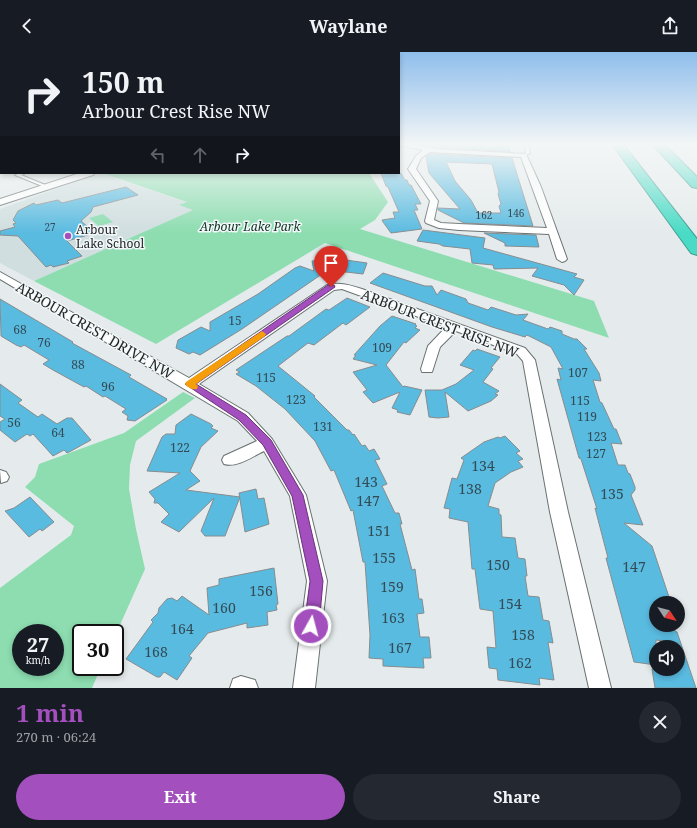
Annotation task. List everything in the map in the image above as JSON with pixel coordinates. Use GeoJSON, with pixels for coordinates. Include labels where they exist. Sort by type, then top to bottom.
{"type":"FeatureCollection","features":[{"type":"Feature","properties":{"kind":"highway"},"geometry":{"type":"LineString","coordinates":[[640,174],[697,250]]}},
{"type":"Feature","properties":{"kind":"highway"},"geometry":{"type":"LineString","coordinates":[[687,174],[697,184]]}},
{"type":"Feature","properties":{"kind":"street"},"geometry":{"type":"LineString","coordinates":[[0,202],[87,174]]}},
{"type":"Feature","properties":{"kind":"street"},"geometry":{"type":"LineString","coordinates":[[414,174],[434,201],[429,221],[439,225],[459,227],[552,231]]}},
{"type":"Feature","properties":{"kind":"street"},"geometry":{"type":"LineString","coordinates":[[531,174],[562,259]]}},
{"type":"Feature","properties":{"kind":"street"},"geometry":{"type":"LineString","coordinates":[[0,206],[12,199]]}},
{"type":"Feature","properties":{"kind":"street","name":"ARBOUR CREST DRIVE NW"},"geometry":{"type":"LineString","coordinates":[[3,280],[190,384],[243,417],[267,443],[298,495],[317,581],[304,688]]}},
{"type":"Feature","properties":{"kind":"street","name":"ARBOUR CREST RISE NW"},"geometry":{"type":"LineString","coordinates":[[190,384],[331,287],[342,286],[358,291],[521,352],[529,360],[559,512],[600,688]]}},
{"type":"Feature","properties":{"kind":"street"},"geometry":{"type":"LineString","coordinates":[[427,368],[434,346],[453,327]]}},
{"type":"Feature","properties":{"kind":"street"},"geometry":{"type":"LineString","coordinates":[[230,460],[267,443]]}},
{"type":"Feature","properties":{"kind":"lane"},"geometry":{"type":"LineString","coordinates":[[20,174],[17,175],[48,187]]}},
{"type":"Feature","properties":{"kind":"shaded area","name":"Arbour Lake School"},"geometry":{"type":"Polygon","coordinates":[[[97,174],[103,174],[201,207],[34,281],[0,263],[0,209],[97,174]]]}},
{"type":"Feature","properties":{"kind":"green space","name":"Arbour Lake Park"},"geometry":{"type":"Polygon","coordinates":[[[105,174],[370,174],[388,202],[375,220],[360,229],[594,301],[609,338],[325,243],[156,344],[34,281],[193,210],[179,205],[187,202],[105,174]]]}},
{"type":"Feature","properties":{"kind":"green space"},"geometry":{"type":"Polygon","coordinates":[[[103,214],[113,222],[99,226],[89,218],[103,214]]]}},
{"type":"Feature","properties":{"kind":"green space"},"geometry":{"type":"Polygon","coordinates":[[[183,392],[195,398],[136,441],[130,465],[129,489],[145,569],[120,624],[72,624],[72,676],[97,676],[92,688],[0,688],[0,588],[71,535],[74,526],[25,487],[35,477],[39,464],[124,433],[183,392]]]}},
{"type":"Feature","properties":{"kind":"building"},"geometry":{"type":"Polygon","coordinates":[[[381,174],[401,174],[405,180],[407,180],[421,204],[415,204],[418,210],[414,210],[422,229],[391,233],[382,220],[395,218],[393,212],[399,212],[388,187],[386,186],[381,174]]]}},
{"type":"Feature","properties":{"kind":"building"},"geometry":{"type":"Polygon","coordinates":[[[430,174],[452,174],[455,181],[471,200],[478,213],[501,213],[499,206],[501,204],[498,194],[499,192],[494,174],[517,174],[533,226],[464,223],[438,210],[438,208],[460,209],[430,174]]]}},
{"type":"Feature","properties":{"kind":"building"},"geometry":{"type":"Polygon","coordinates":[[[126,187],[138,195],[93,207],[91,212],[81,221],[95,233],[67,241],[82,256],[67,261],[69,263],[46,267],[18,236],[0,235],[0,231],[15,227],[13,224],[16,223],[13,220],[18,211],[34,203],[36,205],[58,200],[62,203],[126,187]]]}},
{"type":"Feature","properties":{"kind":"building"},"geometry":{"type":"Polygon","coordinates":[[[423,230],[485,238],[483,248],[577,274],[574,277],[584,280],[574,295],[564,285],[532,276],[538,268],[494,269],[493,265],[472,263],[470,249],[417,241],[423,230]]]}},
{"type":"Feature","properties":{"kind":"building"},"geometry":{"type":"Polygon","coordinates":[[[484,233],[536,235],[539,247],[505,246],[505,243],[484,233]]]}},
{"type":"Feature","properties":{"kind":"building"},"geometry":{"type":"Polygon","coordinates":[[[346,260],[367,263],[363,274],[346,272],[322,274],[242,329],[200,355],[193,352],[189,354],[176,348],[178,340],[201,327],[210,331],[210,322],[258,294],[295,268],[300,266],[314,271],[312,261],[346,260]]]}},
{"type":"Feature","properties":{"kind":"building"},"geometry":{"type":"Polygon","coordinates":[[[383,273],[425,286],[432,286],[437,295],[441,290],[466,299],[468,303],[488,310],[491,307],[516,315],[528,314],[523,320],[548,329],[550,327],[562,331],[562,334],[577,339],[587,349],[584,349],[599,373],[601,381],[593,380],[600,402],[602,403],[614,429],[616,429],[622,444],[611,443],[618,465],[625,465],[628,473],[630,474],[635,487],[635,490],[631,495],[643,525],[624,523],[652,546],[669,596],[649,596],[649,632],[677,632],[680,640],[649,640],[649,664],[634,662],[606,558],[608,558],[595,508],[597,509],[581,459],[579,458],[557,379],[561,380],[558,368],[563,369],[551,347],[527,335],[525,337],[492,327],[370,283],[383,273]]]}},
{"type":"Feature","properties":{"kind":"building"},"geometry":{"type":"Polygon","coordinates":[[[347,298],[370,307],[346,325],[343,323],[314,345],[308,343],[278,366],[315,396],[314,397],[347,430],[349,430],[353,435],[354,434],[362,446],[365,445],[369,451],[374,449],[380,459],[375,460],[387,484],[382,486],[395,513],[399,513],[402,524],[400,524],[412,570],[415,569],[419,599],[422,599],[424,613],[417,614],[420,637],[429,637],[431,658],[423,658],[424,668],[383,666],[383,659],[369,658],[370,635],[365,562],[363,562],[353,510],[351,511],[334,470],[331,471],[315,441],[285,409],[256,386],[236,374],[240,372],[236,370],[289,336],[326,309],[329,310],[347,298]]]}},
{"type":"Feature","properties":{"kind":"building"},"geometry":{"type":"Polygon","coordinates":[[[0,299],[73,342],[72,343],[131,375],[129,377],[167,400],[135,421],[127,420],[128,416],[122,412],[126,409],[105,396],[103,397],[86,386],[84,387],[43,364],[49,360],[24,345],[21,347],[1,336],[0,299]]]}},
{"type":"Feature","properties":{"kind":"building"},"geometry":{"type":"Polygon","coordinates":[[[392,316],[416,324],[415,325],[417,326],[415,328],[420,330],[406,343],[404,342],[386,365],[403,387],[422,390],[410,415],[397,412],[398,410],[392,408],[400,392],[373,403],[363,392],[367,390],[353,372],[377,365],[353,359],[356,355],[354,355],[380,326],[392,316]]]}},
{"type":"Feature","properties":{"kind":"building"},"geometry":{"type":"Polygon","coordinates":[[[477,349],[500,357],[491,368],[493,369],[483,382],[499,391],[495,394],[498,395],[491,401],[468,411],[445,392],[449,417],[429,417],[425,390],[442,390],[456,384],[474,370],[460,365],[473,350],[475,351],[477,349]]]}},
{"type":"Feature","properties":{"kind":"building"},"geometry":{"type":"Polygon","coordinates":[[[0,384],[22,400],[18,403],[38,417],[42,414],[57,424],[67,418],[72,418],[91,440],[67,453],[64,450],[53,456],[33,434],[30,436],[27,434],[15,442],[0,430],[0,422],[5,419],[0,416],[0,384]]]}},
{"type":"Feature","properties":{"kind":"building"},"geometry":{"type":"Polygon","coordinates":[[[191,414],[211,424],[213,426],[211,428],[218,431],[201,447],[190,471],[200,481],[186,490],[240,497],[225,536],[205,536],[201,531],[214,498],[179,532],[161,522],[169,514],[158,503],[154,503],[155,499],[149,492],[180,473],[147,471],[162,437],[166,434],[175,434],[176,425],[191,414]]]}},
{"type":"Feature","properties":{"kind":"building"},"geometry":{"type":"Polygon","coordinates":[[[505,436],[520,451],[516,453],[523,459],[518,461],[523,467],[511,472],[495,483],[488,506],[499,509],[499,514],[501,515],[502,537],[515,538],[518,558],[525,559],[527,576],[525,576],[528,596],[539,597],[543,620],[549,621],[553,643],[548,642],[554,680],[539,678],[540,685],[498,680],[497,669],[489,668],[487,647],[496,648],[493,611],[480,609],[475,569],[472,569],[468,522],[449,518],[450,509],[444,508],[452,478],[457,479],[464,460],[461,458],[484,442],[505,436]]]}},
{"type":"Feature","properties":{"kind":"building"},"geometry":{"type":"Polygon","coordinates":[[[256,489],[258,499],[264,498],[269,524],[245,532],[239,493],[256,489]]]}},
{"type":"Feature","properties":{"kind":"building"},"geometry":{"type":"Polygon","coordinates":[[[30,497],[54,522],[42,531],[40,529],[29,537],[5,511],[14,508],[30,497]]]}},
{"type":"Feature","properties":{"kind":"building"},"geometry":{"type":"Polygon","coordinates":[[[274,568],[278,604],[276,605],[277,610],[267,612],[268,625],[247,628],[247,623],[208,633],[189,656],[192,658],[177,680],[164,672],[160,677],[157,677],[126,659],[153,622],[151,620],[158,613],[159,608],[167,599],[172,598],[177,601],[182,596],[209,615],[207,588],[219,585],[219,579],[274,568]]]}},
{"type":"Feature","properties":{"kind":"building"},"geometry":{"type":"Polygon","coordinates":[[[685,656],[696,688],[655,688],[653,676],[685,676],[685,656]]]}},
{"type":"Feature","properties":{"kind":"slow traffic"},"geometry":{"type":"LineString","coordinates":[[194,386],[190,384],[262,334]]}},
{"type":"Feature","properties":{"kind":"place","name":"Arbour Lake School"},"geometry":{"type":"Point","coordinates":[68,236]}},
{"type":"Feature","properties":{"kind":"route"},"geometry":{"type":"LineString","coordinates":[[311,626],[317,581],[298,495],[267,443],[243,417],[190,384],[331,287]]}}]}
